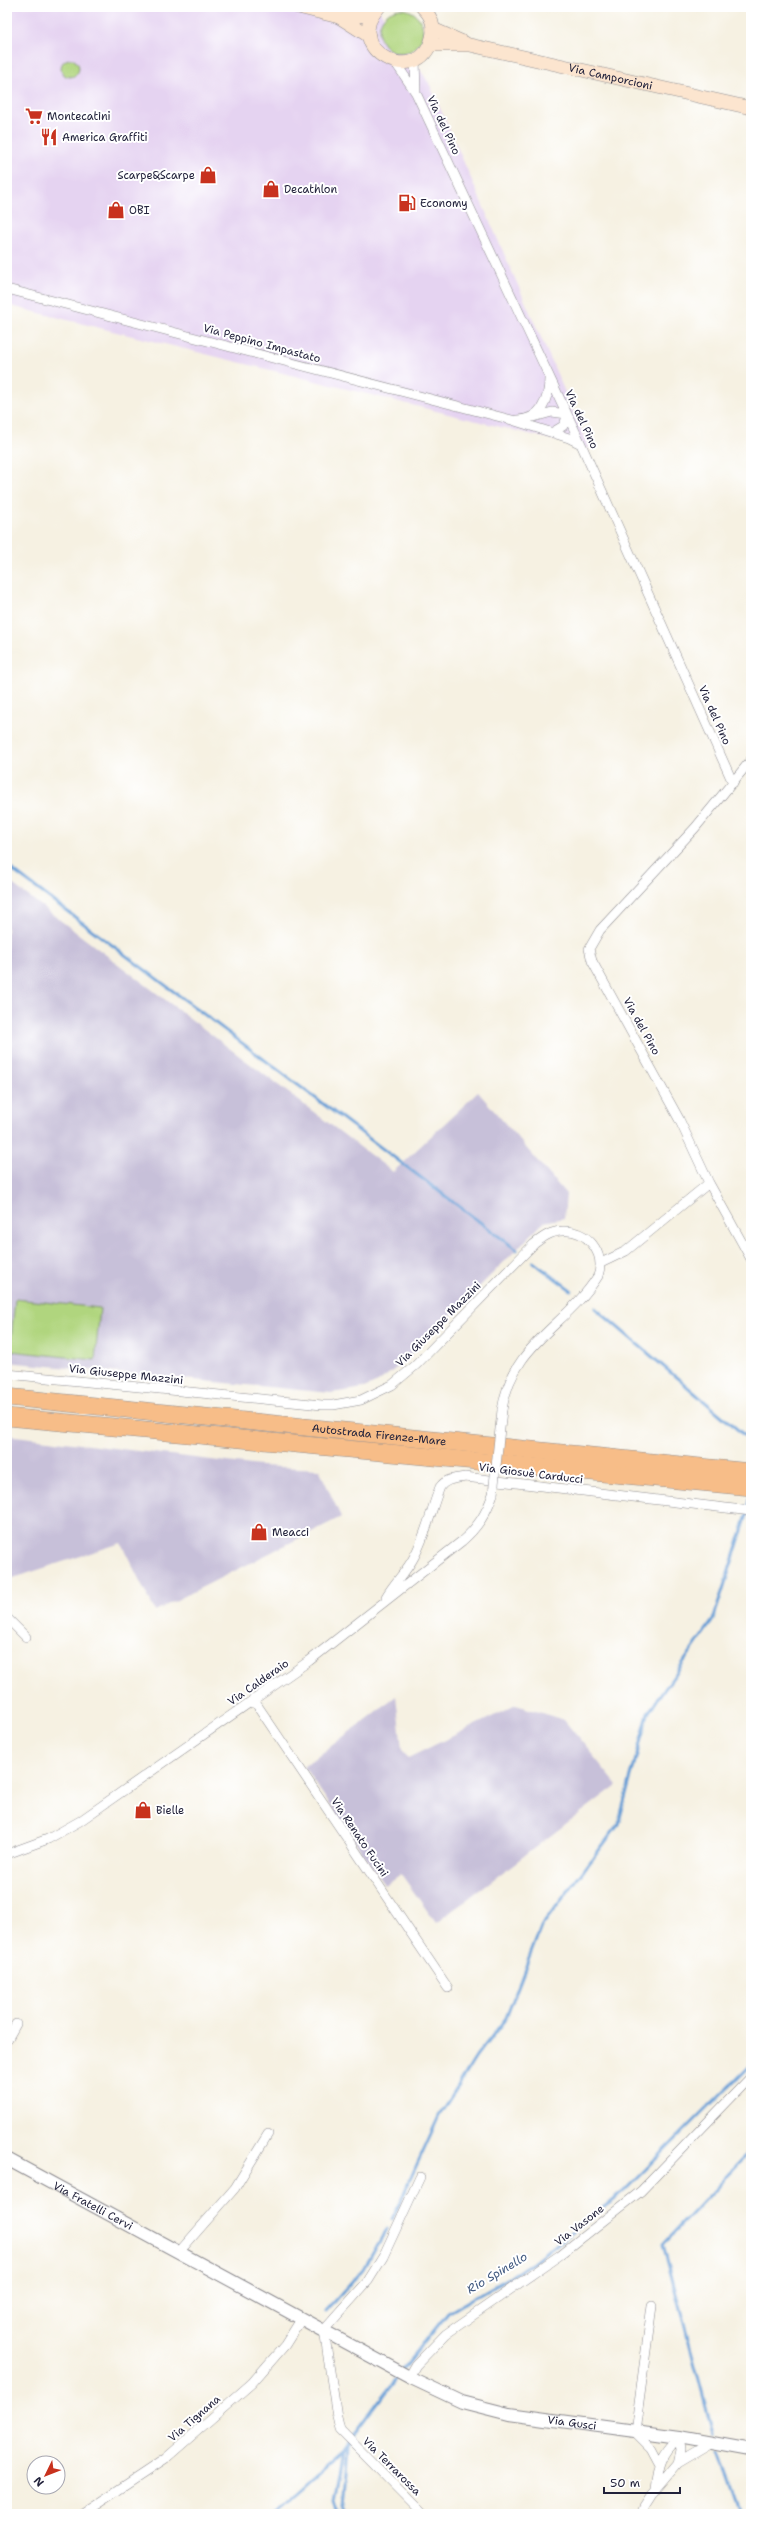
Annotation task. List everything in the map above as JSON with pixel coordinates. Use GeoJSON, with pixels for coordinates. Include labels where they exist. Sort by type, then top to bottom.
{"type":"FeatureCollection","features":[{"type":"Feature","properties":{"kind":"highway","name":"Autostrada Firenze-Mare"},"geometry":{"type":"LineString","coordinates":[[7,1398],[751,1472]]}},
{"type":"Feature","properties":{"kind":"highway","name":"Autostrada Firenze-Mare"},"geometry":{"type":"LineString","coordinates":[[7,1417],[751,1487]]}},
{"type":"Feature","properties":{"kind":"main road"},"geometry":{"type":"LineString","coordinates":[[298,7],[339,17],[369,36]]}},
{"type":"Feature","properties":{"kind":"main road"},"geometry":{"type":"LineString","coordinates":[[376,11],[369,25],[369,36],[378,53],[395,62],[415,59],[430,45],[433,29],[430,18],[422,7]]}},
{"type":"Feature","properties":{"kind":"main road"},"geometry":{"type":"LineString","coordinates":[[339,17],[376,11]]}},
{"type":"Feature","properties":{"kind":"main road"},"geometry":{"type":"LineString","coordinates":[[433,29],[470,46]]}},
{"type":"Feature","properties":{"kind":"main road"},"geometry":{"type":"LineString","coordinates":[[430,45],[470,46]]}},
{"type":"Feature","properties":{"kind":"main road","name":"Via Camporcioni"},"geometry":{"type":"LineString","coordinates":[[470,46],[751,108]]}},
{"type":"Feature","properties":{"kind":"street","name":"Via del Pino"},"geometry":{"type":"LineString","coordinates":[[415,59],[416,93]]}},
{"type":"Feature","properties":{"kind":"street","name":"Via del Pino"},"geometry":{"type":"LineString","coordinates":[[395,62],[416,93],[581,444],[733,783],[695,828],[600,930],[589,949],[592,961],[679,1119],[709,1183]]}},
{"type":"Feature","properties":{"kind":"street","name":"Via Peppino Impastato"},"geometry":{"type":"LineString","coordinates":[[7,289],[512,420],[553,432],[581,444]]}},
{"type":"Feature","properties":{"kind":"street"},"geometry":{"type":"LineString","coordinates":[[531,418],[545,403],[549,378]]}},
{"type":"Feature","properties":{"kind":"street"},"geometry":{"type":"LineString","coordinates":[[512,420],[531,418],[552,412],[567,415],[563,426],[553,432]]}},
{"type":"Feature","properties":{"kind":"street"},"geometry":{"type":"LineString","coordinates":[[733,783],[751,760]]}},
{"type":"Feature","properties":{"kind":"street"},"geometry":{"type":"LineString","coordinates":[[601,1263],[626,1251],[709,1183],[751,1259]]}},
{"type":"Feature","properties":{"kind":"street","name":"Via Giuseppe Mazzini"},"geometry":{"type":"LineString","coordinates":[[7,1374],[322,1405],[347,1404],[377,1394],[410,1370],[528,1249],[547,1235],[553,1232],[569,1231],[584,1236],[595,1248],[601,1263]]}},
{"type":"Feature","properties":{"kind":"street","name":"Via Calderaio"},"geometry":{"type":"LineString","coordinates":[[7,1854],[48,1839],[80,1821],[334,1642],[478,1526],[488,1511],[493,1494],[502,1410],[506,1388],[518,1363],[594,1282],[601,1263]]}},
{"type":"Feature","properties":{"kind":"street","name":"Via Giosuè Carducci"},"geometry":{"type":"LineString","coordinates":[[383,1602],[395,1580],[413,1559],[422,1541],[440,1487],[444,1482],[450,1479],[466,1477],[751,1511]]}},
{"type":"Feature","properties":{"kind":"street"},"geometry":{"type":"LineString","coordinates":[[7,1618],[26,1637]]}},
{"type":"Feature","properties":{"kind":"street","name":"Via Renato Fucini"},"geometry":{"type":"LineString","coordinates":[[253,1700],[448,1988]]}},
{"type":"Feature","properties":{"kind":"street"},"geometry":{"type":"LineString","coordinates":[[7,2040],[16,2024]]}},
{"type":"Feature","properties":{"kind":"street","name":"Via Vasone"},"geometry":{"type":"LineString","coordinates":[[405,2374],[416,2365],[446,2334],[560,2255],[641,2191],[751,2077]]}},
{"type":"Feature","properties":{"kind":"street"},"geometry":{"type":"LineString","coordinates":[[179,2252],[235,2188],[268,2134]]}},
{"type":"Feature","properties":{"kind":"street","name":"Via Fratelli Cervi"},"geometry":{"type":"LineString","coordinates":[[7,2159],[405,2374]]}},
{"type":"Feature","properties":{"kind":"street"},"geometry":{"type":"LineString","coordinates":[[324,2330],[368,2280],[383,2257],[420,2177]]}},
{"type":"Feature","properties":{"kind":"street"},"geometry":{"type":"LineString","coordinates":[[652,2306],[635,2432],[651,2448],[659,2463]]}},
{"type":"Feature","properties":{"kind":"street","name":"Via Tignana"},"geometry":{"type":"LineString","coordinates":[[82,2514],[165,2459],[252,2383],[285,2345],[302,2318]]}},
{"type":"Feature","properties":{"kind":"street","name":"Via Terrarossa"},"geometry":{"type":"LineString","coordinates":[[324,2330],[337,2417],[344,2436],[423,2514]]}},
{"type":"Feature","properties":{"kind":"street","name":"Via Gusci"},"geometry":{"type":"LineString","coordinates":[[405,2374],[462,2402],[494,2411],[712,2442],[751,2450]]}},
{"type":"Feature","properties":{"kind":"street"},"geometry":{"type":"LineString","coordinates":[[678,2463],[681,2450],[679,2437]]}},
{"type":"Feature","properties":{"kind":"street"},"geometry":{"type":"LineString","coordinates":[[656,2489],[659,2463],[666,2450],[679,2437]]}},
{"type":"Feature","properties":{"kind":"street"},"geometry":{"type":"LineString","coordinates":[[640,2514],[656,2489],[678,2463],[712,2442]]}},
{"type":"Feature","properties":{"kind":"shaded area"},"geometry":{"type":"Polygon","coordinates":[[[7,7],[377,7],[429,83],[590,449],[7,305],[7,7]]]}},
{"type":"Feature","properties":{"kind":"shaded area"},"geometry":{"type":"Polygon","coordinates":[[[7,880],[393,1172],[478,1092],[566,1194],[564,1218],[544,1222],[404,1362],[378,1382],[364,1388],[331,1393],[7,1362],[7,880]]]}},
{"type":"Feature","properties":{"kind":"shaded area"},"geometry":{"type":"Polygon","coordinates":[[[7,1435],[260,1466],[319,1469],[341,1517],[155,1611],[121,1543],[7,1580],[7,1435]]]}},
{"type":"Feature","properties":{"kind":"shaded area"},"geometry":{"type":"Polygon","coordinates":[[[396,1696],[402,1749],[408,1758],[516,1705],[564,1720],[617,1785],[436,1923],[401,1874],[385,1885],[304,1767],[396,1696]]]}},
{"type":"Feature","properties":{"kind":"green space"},"geometry":{"type":"Polygon","coordinates":[[[401,9],[413,13],[419,19],[423,31],[419,43],[413,49],[401,53],[389,49],[383,43],[379,31],[383,19],[389,13],[401,9]]]}},
{"type":"Feature","properties":{"kind":"green space"},"geometry":{"type":"Polygon","coordinates":[[[70,59],[76,62],[79,68],[76,74],[70,77],[64,74],[61,68],[64,62],[70,59]]]}},
{"type":"Feature","properties":{"kind":"green space"},"geometry":{"type":"Polygon","coordinates":[[[15,1299],[100,1308],[95,1360],[10,1351],[15,1299]]]}},
{"type":"Feature","properties":{"kind":"waterway"},"geometry":{"type":"LineString","coordinates":[[7,866],[517,1250]]}},
{"type":"Feature","properties":{"kind":"waterway"},"geometry":{"type":"LineString","coordinates":[[533,1262],[571,1290]]}},
{"type":"Feature","properties":{"kind":"waterway"},"geometry":{"type":"LineString","coordinates":[[595,1308],[751,1441]]}},
{"type":"Feature","properties":{"kind":"waterway"},"geometry":{"type":"LineString","coordinates":[[748,1506],[749,1499]]}},
{"type":"Feature","properties":{"kind":"waterway"},"geometry":{"type":"LineString","coordinates":[[392,2219],[439,2116],[476,2057],[506,2018],[541,1927],[618,1825],[648,1713],[713,1620],[747,1515]]}},
{"type":"Feature","properties":{"kind":"waterway","name":"Rio Spinello"},"geometry":{"type":"LineString","coordinates":[[402,2370],[448,2313],[533,2263],[623,2192],[751,2064]]}},
{"type":"Feature","properties":{"kind":"waterway"},"geometry":{"type":"LineString","coordinates":[[713,2434],[663,2244],[751,2150]]}},
{"type":"Feature","properties":{"kind":"waterway"},"geometry":{"type":"LineString","coordinates":[[325,2312],[364,2269],[386,2230]]}},
{"type":"Feature","properties":{"kind":"waterway","name":"Rio Spinello"},"geometry":{"type":"LineString","coordinates":[[271,2514],[342,2451],[398,2375]]}},
{"type":"Feature","properties":{"kind":"waterway"},"geometry":{"type":"LineString","coordinates":[[345,2514],[341,2506],[346,2447]]}},
{"type":"Feature","properties":{"kind":"waterway"},"geometry":{"type":"LineString","coordinates":[[337,2514],[333,2501],[342,2451]]}},
{"type":"Feature","properties":{"kind":"waterway"},"geometry":{"type":"LineString","coordinates":[[718,2452],[740,2514]]}},
{"type":"Feature","properties":{"kind":"place","name":"Montecatini"},"geometry":{"type":"Point","coordinates":[34,116]}},
{"type":"Feature","properties":{"kind":"place","name":"America Graffiti"},"geometry":{"type":"Point","coordinates":[49,137]}},
{"type":"Feature","properties":{"kind":"place","name":"Scarpe&Scarpe"},"geometry":{"type":"Point","coordinates":[208,175]}},
{"type":"Feature","properties":{"kind":"place","name":"Decathlon"},"geometry":{"type":"Point","coordinates":[271,189]}},
{"type":"Feature","properties":{"kind":"place","name":"Economy"},"geometry":{"type":"Point","coordinates":[407,203]}},
{"type":"Feature","properties":{"kind":"place","name":"OBI"},"geometry":{"type":"Point","coordinates":[116,210]}},
{"type":"Feature","properties":{"kind":"place","name":"Meacci"},"geometry":{"type":"Point","coordinates":[259,1532]}},
{"type":"Feature","properties":{"kind":"place","name":"Bielle"},"geometry":{"type":"Point","coordinates":[143,1810]}}]}
